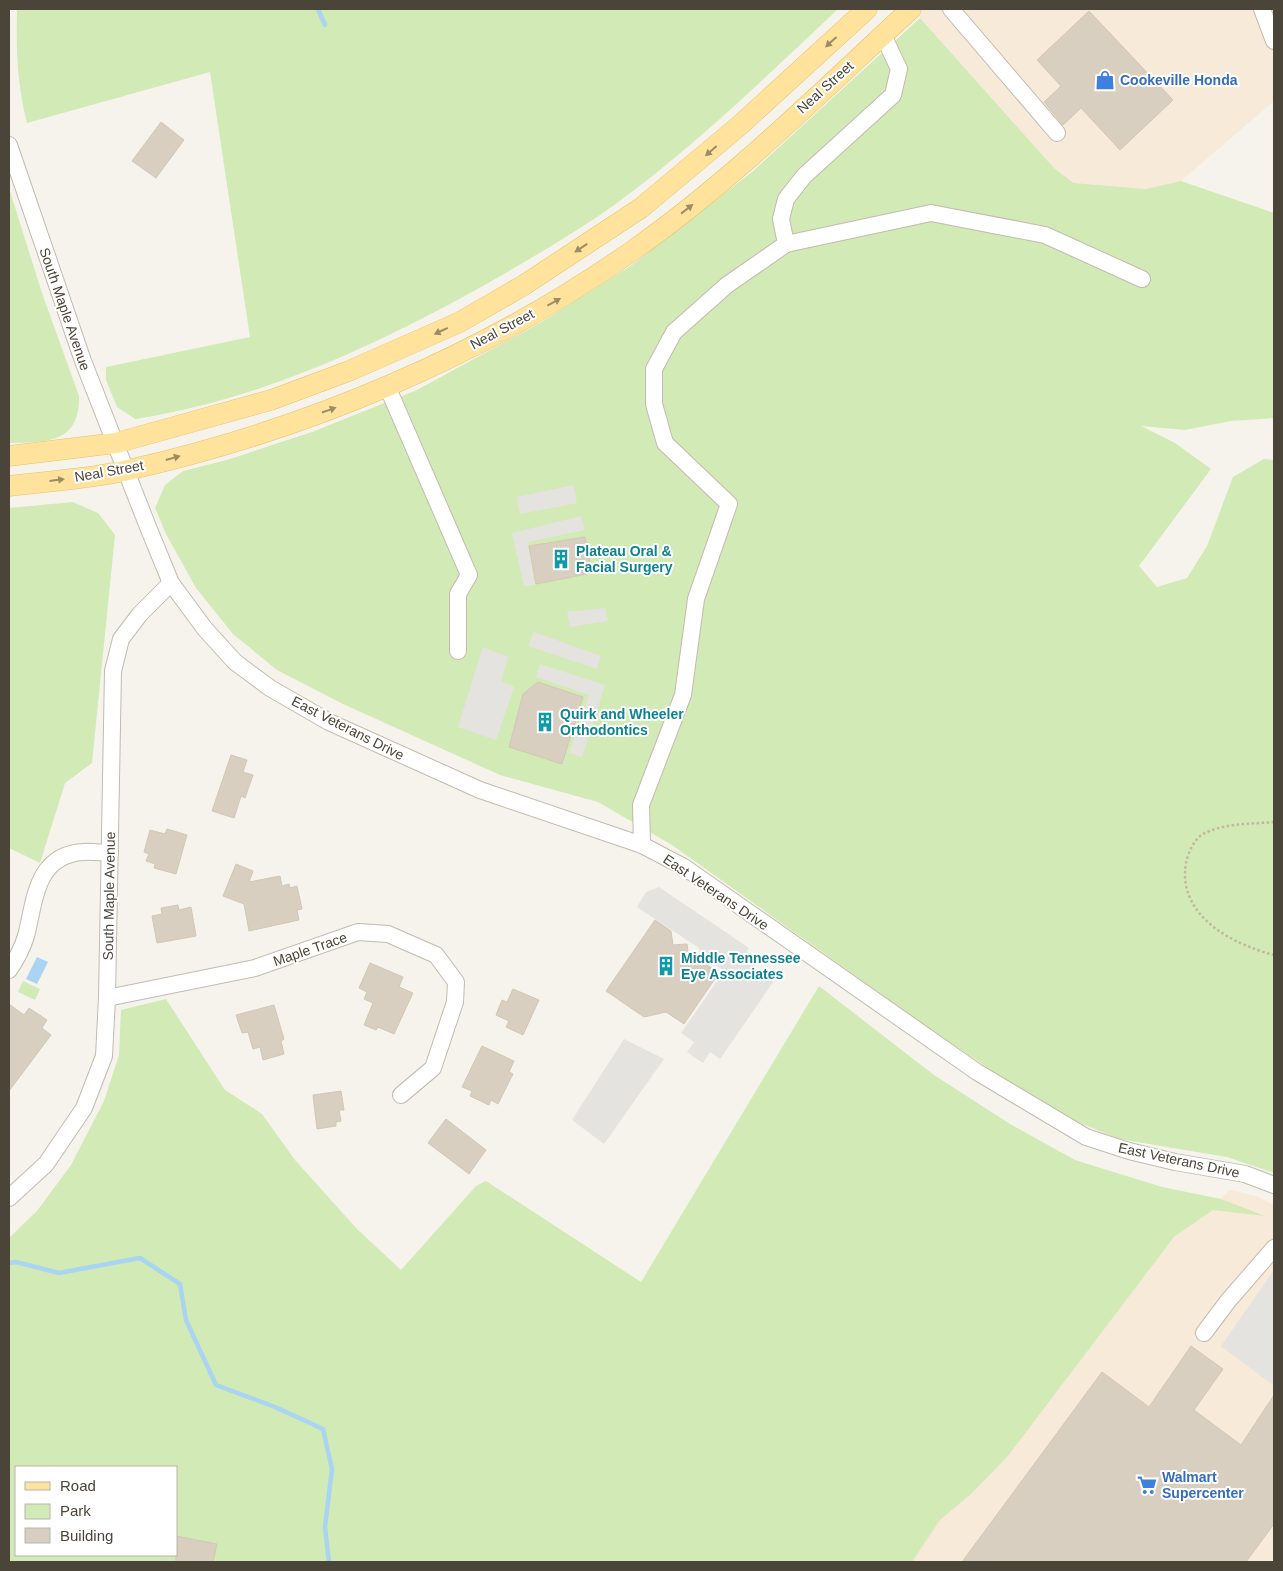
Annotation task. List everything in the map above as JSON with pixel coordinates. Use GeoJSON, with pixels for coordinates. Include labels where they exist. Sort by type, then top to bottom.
{"type":"FeatureCollection","features":[{"type":"Feature","properties":{"kind":"main road","name":"Neal Street"},"geometry":{"type":"LineString","coordinates":[[9,456],[116,443],[271,400],[349,371],[460,322],[524,285],[641,208],[678,179],[867,9]]}},
{"type":"Feature","properties":{"kind":"main road","name":"Neal Street"},"geometry":{"type":"LineString","coordinates":[[9,486],[126,471],[254,435],[345,404],[487,338],[564,296],[636,249],[738,166],[911,9]]}},
{"type":"Feature","properties":{"kind":"street"},"geometry":{"type":"LineString","coordinates":[[951,9],[1057,133]]}},
{"type":"Feature","properties":{"kind":"street"},"geometry":{"type":"LineString","coordinates":[[1262,9],[1274,41]]}},
{"type":"Feature","properties":{"kind":"street"},"geometry":{"type":"LineString","coordinates":[[786,244],[781,219],[786,199],[804,176],[893,95],[899,69],[883,35]]}},
{"type":"Feature","properties":{"kind":"street","name":"South Maple Avenue"},"geometry":{"type":"LineString","coordinates":[[9,145],[83,361],[126,471]]}},
{"type":"Feature","properties":{"kind":"street"},"geometry":{"type":"LineString","coordinates":[[642,845],[641,805],[683,695],[696,599],[729,504],[665,443],[654,404],[654,369],[674,332],[727,285],[786,244],[931,213],[1045,235],[1142,278]]}},
{"type":"Feature","properties":{"kind":"street"},"geometry":{"type":"LineString","coordinates":[[387,386],[469,575],[458,594],[458,651]]}},
{"type":"Feature","properties":{"kind":"street","name":"East Veterans Drive"},"geometry":{"type":"LineString","coordinates":[[126,471],[171,584],[205,629],[235,662],[270,688],[329,722],[480,790],[642,845],[684,867],[977,1072],[1086,1137],[1166,1160],[1245,1174],[1274,1185]]}},
{"type":"Feature","properties":{"kind":"street","name":"South Maple Avenue"},"geometry":{"type":"LineString","coordinates":[[9,1198],[46,1164],[84,1108],[104,1056],[107,998],[113,671],[121,639],[140,614],[171,584]]}},
{"type":"Feature","properties":{"kind":"street"},"geometry":{"type":"LineString","coordinates":[[9,970],[18,957],[26,937],[36,887],[47,870],[64,856],[82,852],[110,853]]}},
{"type":"Feature","properties":{"kind":"street","name":"Maple Trace"},"geometry":{"type":"LineString","coordinates":[[107,998],[255,968],[358,932],[388,934],[436,955],[456,982],[455,1002],[433,1068],[401,1095]]}},
{"type":"Feature","properties":{"kind":"street"},"geometry":{"type":"LineString","coordinates":[[1204,1333],[1228,1301],[1274,1248]]}},
{"type":"Feature","properties":{"kind":"path"},"geometry":{"type":"LineString","coordinates":[[1274,822],[1218,828],[1201,835],[1188,853],[1184,878],[1192,904],[1215,929],[1252,949],[1274,955]]}},
{"type":"Feature","properties":{"kind":"shaded area"},"geometry":{"type":"Polygon","coordinates":[[[912,9],[1274,9],[1274,101],[1181,181],[1146,189],[1075,183],[1054,168],[912,9]]]}},
{"type":"Feature","properties":{"kind":"shaded area"},"geometry":{"type":"Polygon","coordinates":[[[574,485],[577,503],[520,514],[517,497],[574,485]]]}},
{"type":"Feature","properties":{"kind":"shaded area"},"geometry":{"type":"Polygon","coordinates":[[[581,516],[585,530],[528,542],[535,585],[524,586],[512,533],[581,516]]]}},
{"type":"Feature","properties":{"kind":"shaded area"},"geometry":{"type":"Polygon","coordinates":[[[605,608],[608,621],[570,627],[567,612],[605,608]]]}},
{"type":"Feature","properties":{"kind":"shaded area"},"geometry":{"type":"Polygon","coordinates":[[[534,632],[601,656],[597,669],[528,646],[534,632]]]}},
{"type":"Feature","properties":{"kind":"shaded area"},"geometry":{"type":"Polygon","coordinates":[[[483,647],[508,657],[501,681],[514,687],[496,740],[458,727],[483,647]]]}},
{"type":"Feature","properties":{"kind":"shaded area"},"geometry":{"type":"Polygon","coordinates":[[[540,664],[605,685],[582,757],[569,753],[589,695],[536,677],[540,664]]]}},
{"type":"Feature","properties":{"kind":"shaded area"},"geometry":{"type":"Polygon","coordinates":[[[659,887],[749,948],[742,959],[774,981],[720,1059],[710,1052],[703,1063],[687,1052],[694,1042],[681,1033],[724,971],[700,954],[699,948],[637,907],[646,892],[659,887]]]}},
{"type":"Feature","properties":{"kind":"shaded area"},"geometry":{"type":"Polygon","coordinates":[[[624,1039],[664,1059],[604,1144],[572,1120],[624,1039]]]}},
{"type":"Feature","properties":{"kind":"shaded area"},"geometry":{"type":"Polygon","coordinates":[[[1230,1190],[1256,1196],[1274,1205],[1274,1562],[912,1562],[940,1520],[971,1494],[1008,1456],[1174,1237],[1230,1190]]]}},
{"type":"Feature","properties":{"kind":"shaded area"},"geometry":{"type":"Polygon","coordinates":[[[1274,1270],[1274,1386],[1221,1346],[1274,1270]]]}},
{"type":"Feature","properties":{"kind":"green space"},"geometry":{"type":"Polygon","coordinates":[[[17,9],[838,9],[731,109],[646,181],[586,224],[490,282],[406,327],[318,367],[228,398],[182,410],[135,419],[117,407],[106,380],[106,367],[250,337],[210,72],[27,123],[18,66],[17,9]]]}},
{"type":"Feature","properties":{"kind":"green space"},"geometry":{"type":"Polygon","coordinates":[[[920,18],[1054,168],[1074,183],[1146,189],[1181,181],[1274,213],[1274,418],[1231,421],[1185,430],[1141,426],[1175,443],[1211,469],[1139,566],[1157,587],[1187,578],[1207,546],[1233,477],[1264,459],[1274,460],[1274,1173],[1227,1157],[1119,1139],[1076,1121],[1003,1078],[923,1024],[672,845],[598,802],[500,775],[343,704],[277,670],[233,634],[196,588],[166,534],[155,508],[165,485],[183,471],[227,460],[312,432],[417,390],[545,320],[632,265],[752,172],[920,18]]]}},
{"type":"Feature","properties":{"kind":"green space"},"geometry":{"type":"Polygon","coordinates":[[[9,188],[42,293],[79,396],[78,412],[74,423],[67,432],[58,437],[36,442],[9,443],[9,188]]]}},
{"type":"Feature","properties":{"kind":"green space"},"geometry":{"type":"Polygon","coordinates":[[[73,502],[98,513],[115,535],[92,763],[65,783],[40,863],[9,848],[9,508],[73,502]]]}},
{"type":"Feature","properties":{"kind":"green space"},"geometry":{"type":"Polygon","coordinates":[[[23,981],[40,989],[35,1000],[18,992],[23,981]]]}},
{"type":"Feature","properties":{"kind":"green space"},"geometry":{"type":"Polygon","coordinates":[[[819,986],[934,1075],[1010,1124],[1075,1160],[1162,1187],[1221,1199],[1265,1216],[1213,1210],[1174,1237],[1008,1456],[971,1494],[940,1520],[912,1562],[9,1562],[9,1238],[37,1211],[71,1165],[104,1101],[119,1055],[121,1010],[166,999],[225,1090],[262,1114],[295,1160],[357,1229],[401,1270],[476,1186],[486,1181],[641,1282],[819,986]]]}},
{"type":"Feature","properties":{"kind":"water"},"geometry":{"type":"Polygon","coordinates":[[[37,957],[48,962],[37,984],[26,979],[37,957]]]}},
{"type":"Feature","properties":{"kind":"building","name":"Cookeville Honda"},"geometry":{"type":"Polygon","coordinates":[[[1089,11],[1173,100],[1120,150],[1081,108],[1063,125],[1044,102],[1061,86],[1037,60],[1089,11]]]}},
{"type":"Feature","properties":{"kind":"building"},"geometry":{"type":"Polygon","coordinates":[[[161,122],[184,140],[156,178],[132,161],[161,122]]]}},
{"type":"Feature","properties":{"kind":"building","name":"Plateau Oral & Facial Surgery"},"geometry":{"type":"Polygon","coordinates":[[[585,537],[592,573],[536,584],[529,546],[585,537]]]}},
{"type":"Feature","properties":{"kind":"building","name":"Quirk and Wheeler Orthodontics"},"geometry":{"type":"Polygon","coordinates":[[[538,682],[583,697],[562,764],[509,747],[523,694],[538,682]]]}},
{"type":"Feature","properties":{"kind":"building"},"geometry":{"type":"Polygon","coordinates":[[[231,755],[247,760],[243,772],[253,775],[245,798],[241,796],[234,818],[212,811],[231,755]]]}},
{"type":"Feature","properties":{"kind":"building"},"geometry":{"type":"Polygon","coordinates":[[[167,829],[187,835],[176,874],[154,868],[155,864],[146,861],[149,854],[144,852],[150,830],[165,834],[167,829]]]}},
{"type":"Feature","properties":{"kind":"building"},"geometry":{"type":"Polygon","coordinates":[[[236,864],[253,871],[249,882],[280,876],[282,886],[289,884],[290,888],[297,886],[302,909],[297,910],[299,920],[249,931],[244,904],[223,896],[236,864]]]}},
{"type":"Feature","properties":{"kind":"building"},"geometry":{"type":"Polygon","coordinates":[[[178,905],[179,910],[191,907],[196,936],[157,943],[152,916],[162,914],[161,908],[178,905]]]}},
{"type":"Feature","properties":{"kind":"building","name":"Middle Tennessee Eye Associates"},"geometry":{"type":"Polygon","coordinates":[[[655,920],[671,931],[673,945],[687,944],[688,952],[719,973],[684,1024],[666,1012],[644,1017],[606,991],[655,920]]]}},
{"type":"Feature","properties":{"kind":"building"},"geometry":{"type":"Polygon","coordinates":[[[370,963],[403,977],[399,987],[413,993],[394,1034],[378,1027],[376,1030],[364,1025],[373,1003],[364,999],[367,992],[359,988],[370,963]]]}},
{"type":"Feature","properties":{"kind":"building"},"geometry":{"type":"Polygon","coordinates":[[[513,989],[539,1000],[523,1035],[506,1027],[509,1021],[496,1015],[502,1000],[507,1002],[513,989]]]}},
{"type":"Feature","properties":{"kind":"building"},"geometry":{"type":"Polygon","coordinates":[[[9,1004],[24,1015],[29,1008],[47,1020],[42,1028],[51,1035],[9,1091],[9,1004]]]}},
{"type":"Feature","properties":{"kind":"building"},"geometry":{"type":"Polygon","coordinates":[[[274,1005],[284,1039],[281,1041],[284,1054],[263,1060],[260,1047],[253,1049],[248,1032],[242,1033],[236,1015],[274,1005]]]}},
{"type":"Feature","properties":{"kind":"building"},"geometry":{"type":"Polygon","coordinates":[[[482,1046],[514,1061],[509,1072],[513,1074],[498,1104],[491,1100],[489,1105],[470,1096],[472,1091],[462,1087],[482,1046]]]}},
{"type":"Feature","properties":{"kind":"building"},"geometry":{"type":"Polygon","coordinates":[[[341,1091],[344,1110],[339,1110],[341,1121],[336,1122],[336,1126],[317,1129],[313,1095],[341,1091]]]}},
{"type":"Feature","properties":{"kind":"building"},"geometry":{"type":"Polygon","coordinates":[[[446,1119],[486,1150],[469,1174],[428,1143],[446,1119]]]}},
{"type":"Feature","properties":{"kind":"building","name":"Walmart Supercenter"},"geometry":{"type":"Polygon","coordinates":[[[1191,1346],[1223,1369],[1194,1410],[1241,1445],[1274,1395],[1274,1524],[1246,1562],[962,1562],[1102,1372],[1149,1407],[1191,1346]]]}},
{"type":"Feature","properties":{"kind":"building"},"geometry":{"type":"Polygon","coordinates":[[[178,1536],[217,1544],[213,1562],[176,1562],[176,1556],[178,1556],[178,1536]]]}},
{"type":"Feature","properties":{"kind":"waterway"},"geometry":{"type":"LineString","coordinates":[[318,9],[325,25]]}},
{"type":"Feature","properties":{"kind":"waterway"},"geometry":{"type":"LineString","coordinates":[[9,1263],[16,1262],[59,1273],[140,1258],[180,1284],[186,1320],[216,1385],[275,1407],[323,1429],[332,1469],[325,1527],[329,1562]]}},
{"type":"Feature","properties":{"kind":"place","name":"Cookeville Honda"},"geometry":{"type":"Point","coordinates":[1105,80]}},
{"type":"Feature","properties":{"kind":"place","name":"Plateau Oral & Facial Surgery"},"geometry":{"type":"Point","coordinates":[561,559]}},
{"type":"Feature","properties":{"kind":"place","name":"Quirk and Wheeler Orthodontics"},"geometry":{"type":"Point","coordinates":[545,722]}},
{"type":"Feature","properties":{"kind":"place","name":"Middle Tennessee Eye Associates"},"geometry":{"type":"Point","coordinates":[666,966]}},
{"type":"Feature","properties":{"kind":"place","name":"Walmart Supercenter"},"geometry":{"type":"Point","coordinates":[1147,1485]}}]}
